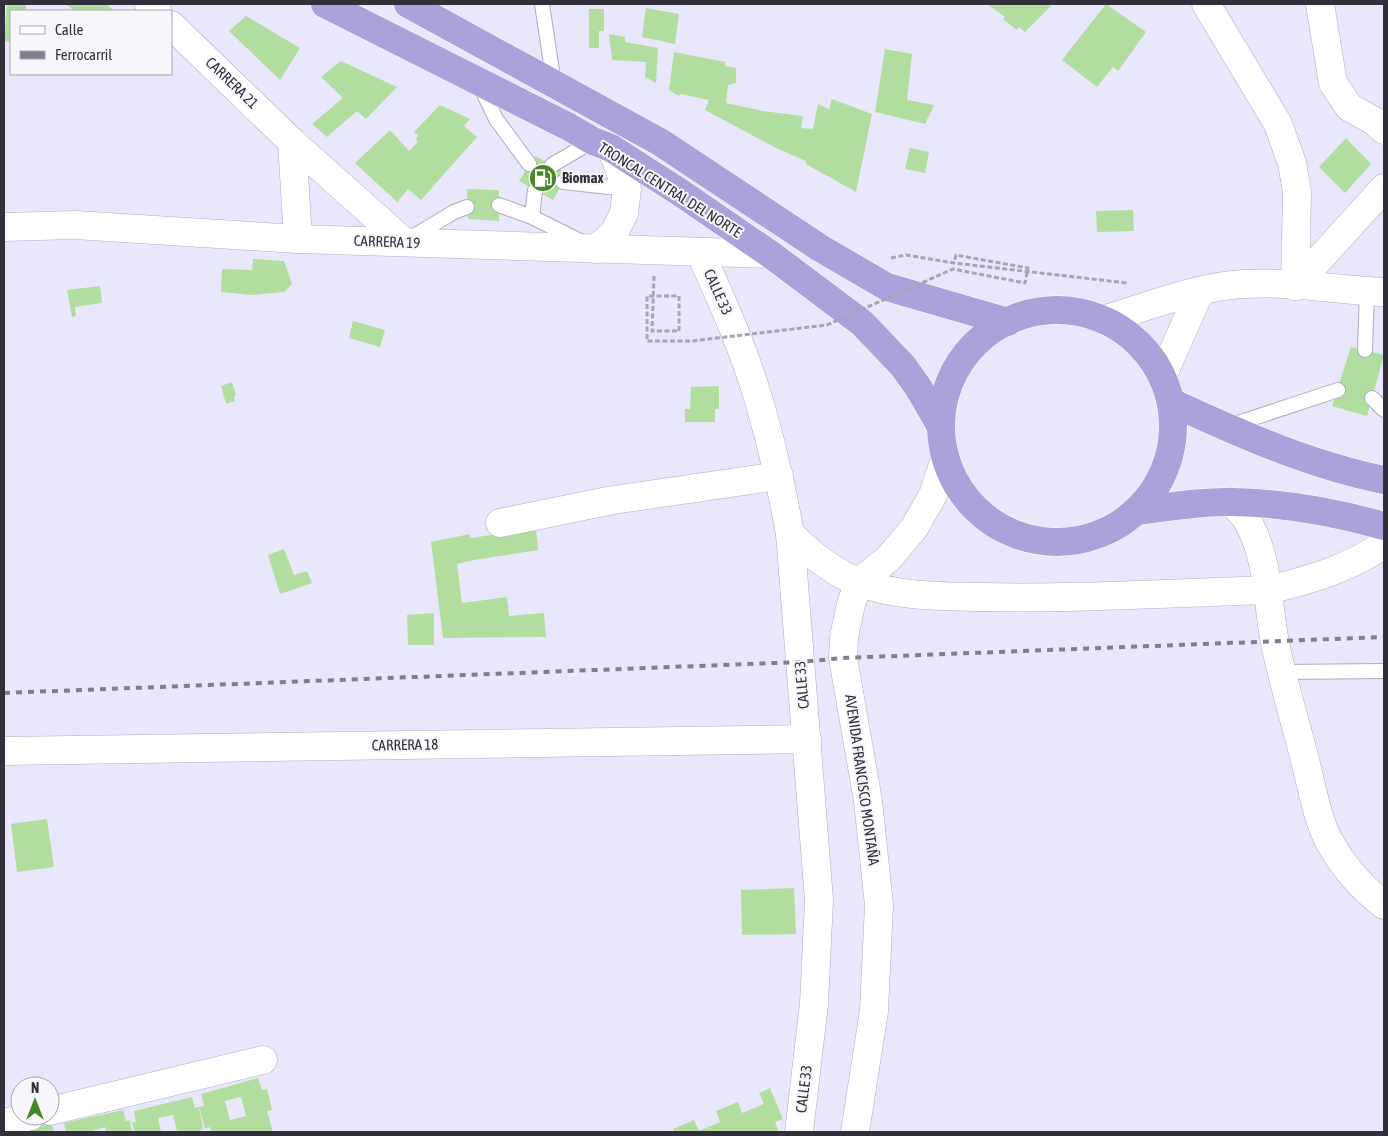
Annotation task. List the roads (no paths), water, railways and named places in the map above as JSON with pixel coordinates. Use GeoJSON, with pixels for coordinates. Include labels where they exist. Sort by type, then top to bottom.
{"type":"FeatureCollection","features":[{"type":"Feature","properties":{"kind":"highway","name":"TRONCAL CENTRAL DEL NORTE"},"geometry":{"type":"LineString","coordinates":[[325,4],[602,144],[681,193],[770,254],[862,323],[885,346],[918,387],[940,425]]}},
{"type":"Feature","properties":{"kind":"highway"},"geometry":{"type":"LineString","coordinates":[[408,4],[660,142],[820,248],[887,286],[1008,322]]}},
{"type":"Feature","properties":{"kind":"highway"},"geometry":{"type":"LineString","coordinates":[[1056,311],[1088,315],[1104,320],[1122,330],[1138,343],[1152,359],[1162,377],[1171,402],[1174,422],[1173,442],[1161,479],[1137,511],[1118,525],[1097,536],[1074,541],[1050,542],[1026,538],[1004,530],[984,517],[967,500],[954,480],[945,459],[940,425],[947,389],[965,356],[977,342],[1008,322],[1024,316],[1056,311]]}},
{"type":"Feature","properties":{"kind":"highway"},"geometry":{"type":"LineString","coordinates":[[1171,402],[1280,449],[1328,465],[1384,480]]}},
{"type":"Feature","properties":{"kind":"highway"},"geometry":{"type":"LineString","coordinates":[[1137,511],[1231,502],[1264,503],[1310,509],[1384,526]]}},
{"type":"Feature","properties":{"kind":"street"},"geometry":{"type":"LineString","coordinates":[[1206,4],[1278,124],[1292,163],[1297,192],[1295,286]]}},
{"type":"Feature","properties":{"kind":"street"},"geometry":{"type":"LineString","coordinates":[[1320,4],[1333,84],[1349,107],[1374,121],[1384,130]]}},
{"type":"Feature","properties":{"kind":"street","name":"CARRERA 21"},"geometry":{"type":"LineString","coordinates":[[172,26],[292,142],[404,242]]}},
{"type":"Feature","properties":{"kind":"street"},"geometry":{"type":"LineString","coordinates":[[292,142],[298,239]]}},
{"type":"Feature","properties":{"kind":"street"},"geometry":{"type":"LineString","coordinates":[[596,249],[614,233],[624,212],[627,189],[602,144]]}},
{"type":"Feature","properties":{"kind":"street"},"geometry":{"type":"LineString","coordinates":[[1295,286],[1384,188]]}},
{"type":"Feature","properties":{"kind":"street","name":"CARRERA 19"},"geometry":{"type":"LineString","coordinates":[[4,227],[75,225],[298,239],[770,254]]}},
{"type":"Feature","properties":{"kind":"street","name":"CALLE 33"},"geometry":{"type":"LineString","coordinates":[[700,252],[739,343],[759,400],[779,476],[790,534],[820,900],[814,1004],[799,1132]]}},
{"type":"Feature","properties":{"kind":"street"},"geometry":{"type":"LineString","coordinates":[[1104,320],[1200,291],[1244,284],[1375,292]]}},
{"type":"Feature","properties":{"kind":"street"},"geometry":{"type":"LineString","coordinates":[[1162,377],[1200,291]]}},
{"type":"Feature","properties":{"kind":"street"},"geometry":{"type":"LineString","coordinates":[[859,582],[889,558],[914,528],[933,495],[945,459]]}},
{"type":"Feature","properties":{"kind":"street"},"geometry":{"type":"LineString","coordinates":[[500,523],[613,500],[779,476]]}},
{"type":"Feature","properties":{"kind":"street"},"geometry":{"type":"LineString","coordinates":[[1231,502],[1247,520],[1258,541],[1264,564],[1275,642],[1316,803],[1328,841],[1345,869],[1384,905]]}},
{"type":"Feature","properties":{"kind":"street"},"geometry":{"type":"LineString","coordinates":[[790,534],[810,553],[832,569],[859,582],[903,592],[946,596],[1011,598],[1268,590],[1302,582],[1338,570],[1372,553],[1384,544]]}},
{"type":"Feature","properties":{"kind":"street","name":"AVENIDA FRANCISCO MONTAÑA"},"geometry":{"type":"LineString","coordinates":[[855,1132],[874,1011],[879,905],[868,801],[843,658],[844,637],[851,604],[859,582]]}},
{"type":"Feature","properties":{"kind":"street","name":"CARRERA 18"},"geometry":{"type":"LineString","coordinates":[[4,751],[807,739]]}},
{"type":"Feature","properties":{"kind":"street"},"geometry":{"type":"LineString","coordinates":[[60,1110],[263,1060]]}},
{"type":"Feature","properties":{"kind":"lane"},"geometry":{"type":"LineString","coordinates":[[542,4],[554,84]]}},
{"type":"Feature","properties":{"kind":"lane"},"geometry":{"type":"LineString","coordinates":[[477,80],[496,118],[529,164]]}},
{"type":"Feature","properties":{"kind":"lane"},"geometry":{"type":"LineString","coordinates":[[552,165],[602,144]]}},
{"type":"Feature","properties":{"kind":"lane"},"geometry":{"type":"LineString","coordinates":[[563,182],[627,189]]}},
{"type":"Feature","properties":{"kind":"lane"},"geometry":{"type":"LineString","coordinates":[[532,217],[535,190]]}},
{"type":"Feature","properties":{"kind":"lane"},"geometry":{"type":"LineString","coordinates":[[499,205],[532,217],[596,249]]}},
{"type":"Feature","properties":{"kind":"lane"},"geometry":{"type":"LineString","coordinates":[[404,242],[454,212],[467,207]]}},
{"type":"Feature","properties":{"kind":"lane"},"geometry":{"type":"LineString","coordinates":[[1365,350],[1375,292]]}},
{"type":"Feature","properties":{"kind":"lane"},"geometry":{"type":"LineString","coordinates":[[1226,427],[1338,390]]}},
{"type":"Feature","properties":{"kind":"lane"},"geometry":{"type":"LineString","coordinates":[[1372,398],[1384,410]]}},
{"type":"Feature","properties":{"kind":"lane"},"geometry":{"type":"LineString","coordinates":[[1282,672],[1384,671]]}},
{"type":"Feature","properties":{"kind":"railway"},"geometry":{"type":"LineString","coordinates":[[4,693],[1384,637]]}},
{"type":"Feature","properties":{"kind":"place","name":"Biomax"},"geometry":{"type":"Point","coordinates":[543,178]}}]}
